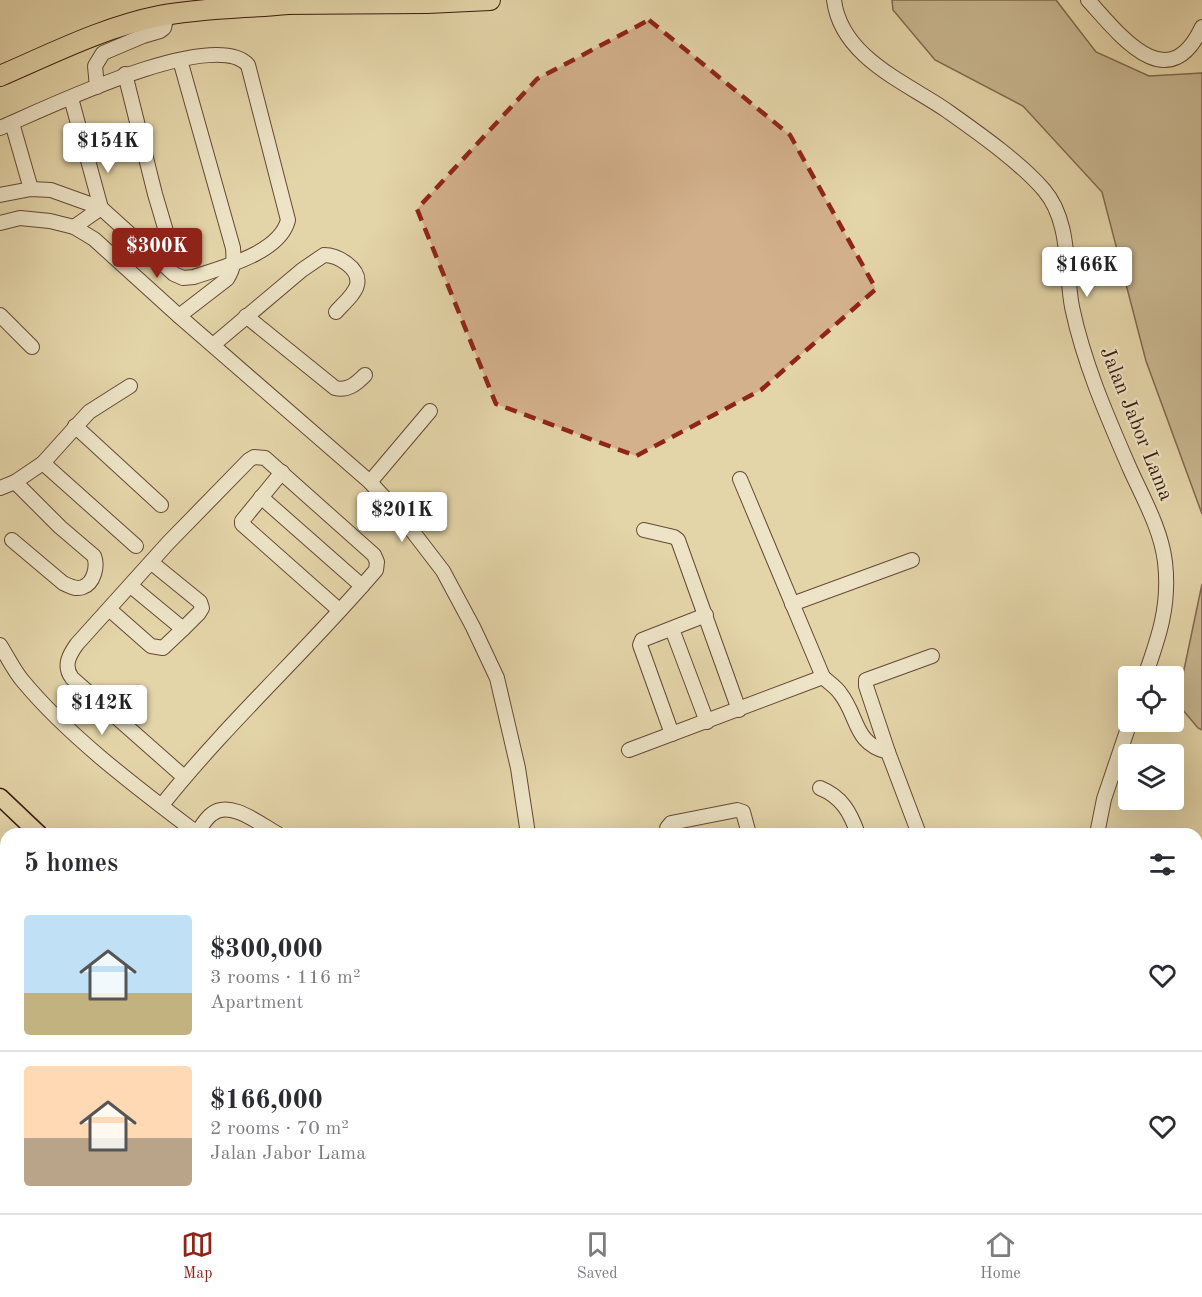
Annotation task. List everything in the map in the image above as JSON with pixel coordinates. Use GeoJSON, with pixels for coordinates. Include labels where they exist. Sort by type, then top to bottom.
{"type":"FeatureCollection","features":[{"type":"Feature","properties":{"kind":"highway"},"geometry":{"type":"LineString","coordinates":[[232,0],[288,4],[490,0]]}},
{"type":"Feature","properties":{"kind":"highway"},"geometry":{"type":"LineString","coordinates":[[0,76],[137,22],[167,15],[288,4]]}},
{"type":"Feature","properties":{"kind":"main road"},"geometry":{"type":"LineString","coordinates":[[0,797],[33,828]]}},
{"type":"Feature","properties":{"kind":"street","name":"Jalan Jabor Lama"},"geometry":{"type":"LineString","coordinates":[[834,0],[842,26],[855,45],[875,65],[906,87],[944,109],[1006,154],[1044,190],[1058,210],[1065,239],[1072,306],[1084,354],[1095,389],[1151,515],[1165,560],[1166,606],[1162,628],[1149,666]]}},
{"type":"Feature","properties":{"kind":"street"},"geometry":{"type":"LineString","coordinates":[[1088,0],[1134,49],[1158,59],[1179,56],[1195,42],[1202,27]]}},
{"type":"Feature","properties":{"kind":"street"},"geometry":{"type":"LineString","coordinates":[[97,87],[95,66],[103,53],[160,31],[164,28],[167,15]]}},
{"type":"Feature","properties":{"kind":"street"},"geometry":{"type":"LineString","coordinates":[[0,195],[31,189],[51,190],[101,208],[174,274],[183,278],[194,277],[261,251],[281,235],[288,220],[248,65],[242,58],[234,56],[208,55],[125,74],[6,125],[31,189]]}},
{"type":"Feature","properties":{"kind":"street"},"geometry":{"type":"LineString","coordinates":[[179,316],[227,279],[234,263],[233,248],[180,60]]}},
{"type":"Feature","properties":{"kind":"street"},"geometry":{"type":"LineString","coordinates":[[125,74],[168,238],[166,253],[160,261]]}},
{"type":"Feature","properties":{"kind":"street"},"geometry":{"type":"LineString","coordinates":[[71,98],[101,208]]}},
{"type":"Feature","properties":{"kind":"street"},"geometry":{"type":"LineString","coordinates":[[74,227],[101,208]]}},
{"type":"Feature","properties":{"kind":"street"},"geometry":{"type":"LineString","coordinates":[[0,222],[20,218],[50,220],[74,227],[94,239],[370,482],[400,515],[443,572],[497,678],[518,768],[527,828]]}},
{"type":"Feature","properties":{"kind":"street"},"geometry":{"type":"LineString","coordinates":[[213,345],[302,270],[324,255],[338,258],[355,272],[357,278],[354,291],[336,312]]}},
{"type":"Feature","properties":{"kind":"street"},"geometry":{"type":"LineString","coordinates":[[0,315],[32,347]]}},
{"type":"Feature","properties":{"kind":"street"},"geometry":{"type":"LineString","coordinates":[[246,316],[335,388],[342,390],[349,388],[365,375]]}},
{"type":"Feature","properties":{"kind":"street"},"geometry":{"type":"LineString","coordinates":[[0,488],[15,482],[43,463],[89,412],[130,386]]}},
{"type":"Feature","properties":{"kind":"street"},"geometry":{"type":"LineString","coordinates":[[370,482],[430,411]]}},
{"type":"Feature","properties":{"kind":"street"},"geometry":{"type":"LineString","coordinates":[[75,426],[161,505]]}},
{"type":"Feature","properties":{"kind":"street"},"geometry":{"type":"LineString","coordinates":[[162,805],[184,777],[375,570],[377,562],[374,555],[265,458],[254,457],[249,460],[168,543],[70,654],[67,664],[68,673],[184,777]]}},
{"type":"Feature","properties":{"kind":"street"},"geometry":{"type":"LineString","coordinates":[[43,463],[136,546]]}},
{"type":"Feature","properties":{"kind":"street"},"geometry":{"type":"LineString","coordinates":[[282,472],[242,521],[244,526],[339,610]]}},
{"type":"Feature","properties":{"kind":"street"},"geometry":{"type":"LineString","coordinates":[[740,479],[823,677],[841,693],[866,743],[875,749],[888,752]]}},
{"type":"Feature","properties":{"kind":"street"},"geometry":{"type":"LineString","coordinates":[[12,540],[72,588],[82,587],[90,582],[95,571],[97,562],[94,556],[60,527],[15,482]]}},
{"type":"Feature","properties":{"kind":"street"},"geometry":{"type":"LineString","coordinates":[[261,497],[362,586]]}},
{"type":"Feature","properties":{"kind":"street"},"geometry":{"type":"LineString","coordinates":[[644,530],[678,540],[739,710]]}},
{"type":"Feature","properties":{"kind":"street"},"geometry":{"type":"LineString","coordinates":[[792,604],[912,560]]}},
{"type":"Feature","properties":{"kind":"street"},"geometry":{"type":"LineString","coordinates":[[110,609],[151,646],[157,648],[162,648],[199,614],[202,608],[200,602],[152,563]]}},
{"type":"Feature","properties":{"kind":"street"},"geometry":{"type":"LineString","coordinates":[[131,586],[183,629]]}},
{"type":"Feature","properties":{"kind":"street"},"geometry":{"type":"LineString","coordinates":[[672,734],[640,645],[642,640],[706,615]]}},
{"type":"Feature","properties":{"kind":"street"},"geometry":{"type":"LineString","coordinates":[[672,629],[707,722]]}},
{"type":"Feature","properties":{"kind":"street"},"geometry":{"type":"LineString","coordinates":[[0,645],[21,679],[52,712],[97,753],[190,828]]}},
{"type":"Feature","properties":{"kind":"street"},"geometry":{"type":"LineString","coordinates":[[917,828],[888,752],[866,680],[932,656]]}},
{"type":"Feature","properties":{"kind":"street"},"geometry":{"type":"LineString","coordinates":[[629,750],[823,677]]}},
{"type":"Feature","properties":{"kind":"street"},"geometry":{"type":"LineString","coordinates":[[1098,828],[1104,799],[1127,732]]}},
{"type":"Feature","properties":{"kind":"street"},"geometry":{"type":"LineString","coordinates":[[820,788],[840,799],[852,817],[856,828]]}},
{"type":"Feature","properties":{"kind":"street"},"geometry":{"type":"LineString","coordinates":[[201,828],[210,814],[226,808],[235,810],[267,828]]}},
{"type":"Feature","properties":{"kind":"street"},"geometry":{"type":"LineString","coordinates":[[667,828],[671,823],[737,810],[743,812],[747,828]]}},
{"type":"Feature","properties":{"kind":"highlighted area"},"geometry":{"type":"Polygon","coordinates":[[[649,20],[790,135],[876,289],[761,390],[636,456],[496,404],[417,209],[537,79],[649,20]]]}},
{"type":"Feature","properties":{"kind":"shaded area"},"geometry":{"type":"Polygon","coordinates":[[[892,0],[1056,0],[1096,52],[1149,76],[1202,73],[1202,514],[1146,361],[1102,192],[1023,106],[935,60],[893,10],[892,0]]]}},
{"type":"Feature","properties":{"kind":"shaded area"},"geometry":{"type":"Polygon","coordinates":[[[1202,584],[1202,730],[1184,711],[1184,670],[1202,584]]]}}]}
